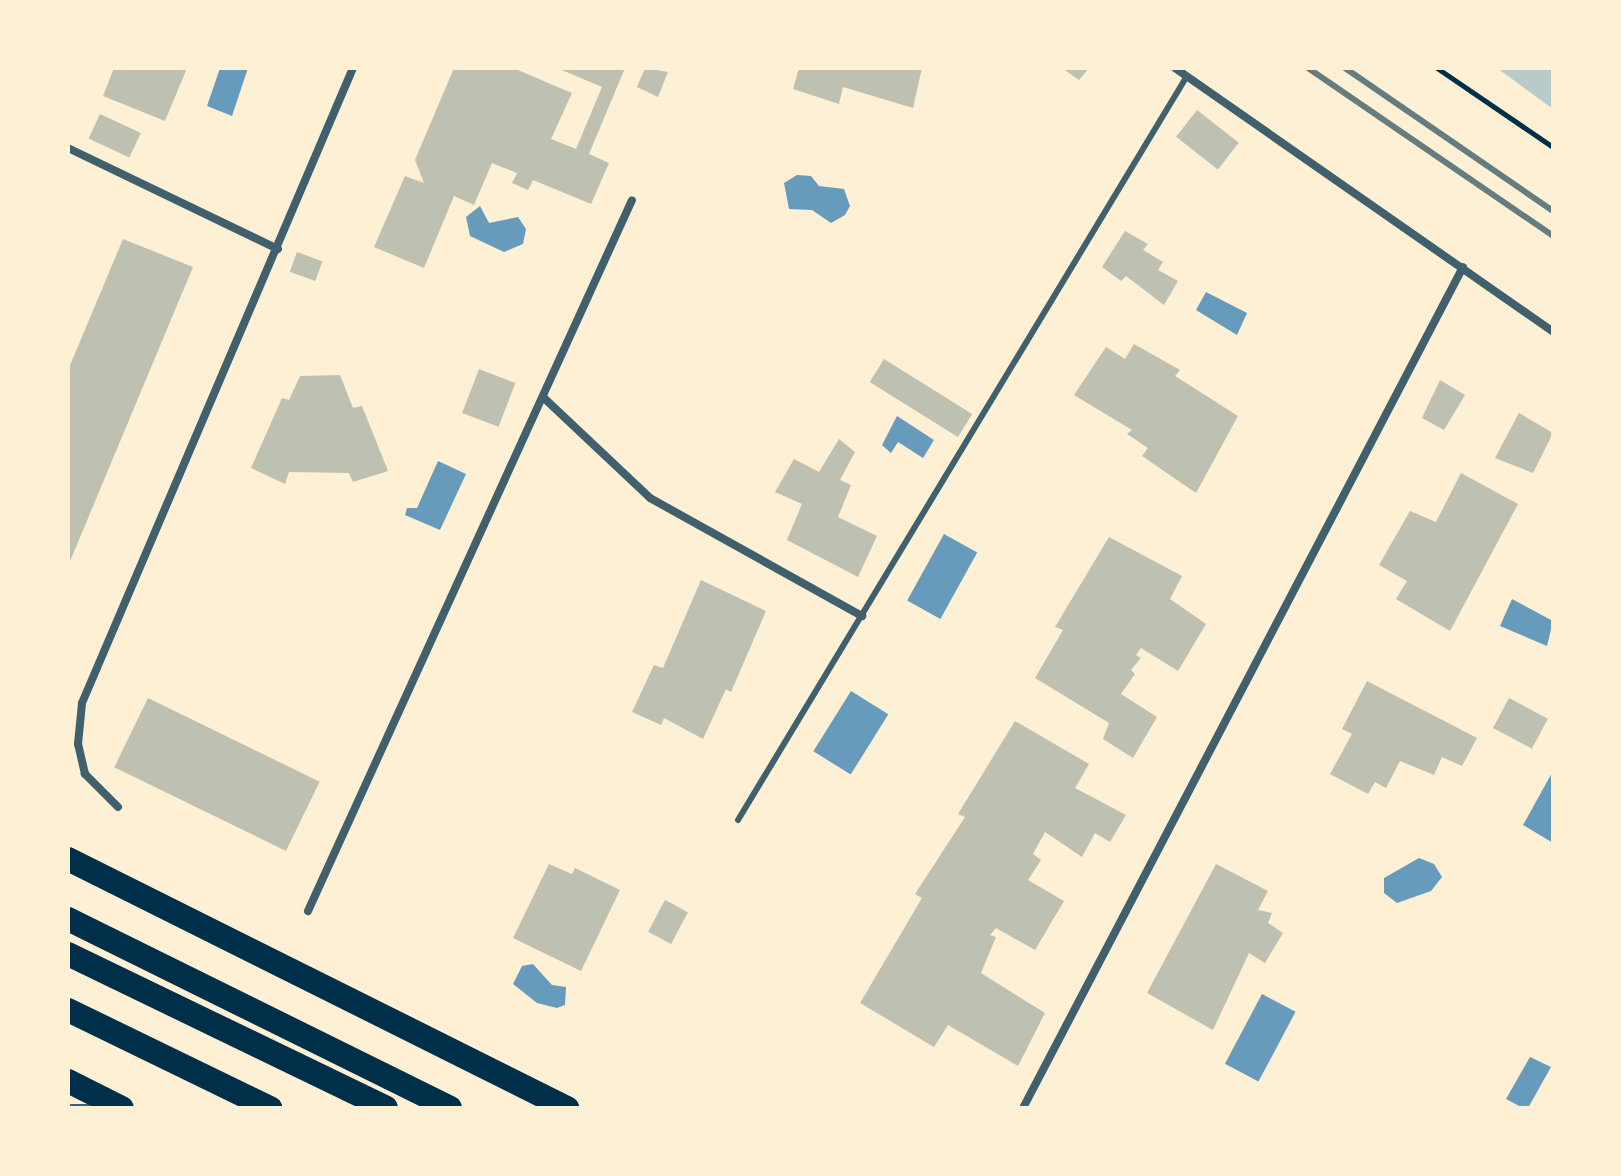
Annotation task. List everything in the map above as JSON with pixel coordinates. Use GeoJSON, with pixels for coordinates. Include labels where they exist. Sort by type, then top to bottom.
{"type":"FeatureCollection","features":[{"type":"Feature","properties":{"kind":"highway"},"geometry":{"type":"LineString","coordinates":[[68,859],[567,1108]]}},
{"type":"Feature","properties":{"kind":"highway"},"geometry":{"type":"LineString","coordinates":[[68,919],[450,1108]]}},
{"type":"Feature","properties":{"kind":"highway"},"geometry":{"type":"LineString","coordinates":[[68,954],[386,1108]]}},
{"type":"Feature","properties":{"kind":"highway"},"geometry":{"type":"LineString","coordinates":[[68,1010],[262,1104]]}},
{"type":"Feature","properties":{"kind":"highway"},"geometry":{"type":"LineString","coordinates":[[68,1024],[262,1104]]}},
{"type":"Feature","properties":{"kind":"highway"},"geometry":{"type":"LineString","coordinates":[[68,1081],[122,1108]]}},
{"type":"Feature","properties":{"kind":"street"},"geometry":{"type":"LineString","coordinates":[[118,807],[85,774],[78,744],[82,703],[353,68]]}},
{"type":"Feature","properties":{"kind":"street"},"geometry":{"type":"LineString","coordinates":[[1175,68],[1553,332]]}},
{"type":"Feature","properties":{"kind":"street"},"geometry":{"type":"LineString","coordinates":[[68,148],[278,249]]}},
{"type":"Feature","properties":{"kind":"street"},"geometry":{"type":"LineString","coordinates":[[308,911],[632,200]]}},
{"type":"Feature","properties":{"kind":"street"},"geometry":{"type":"LineString","coordinates":[[1023,1108],[1463,267]]}},
{"type":"Feature","properties":{"kind":"street"},"geometry":{"type":"LineString","coordinates":[[544,398],[650,498],[862,616]]}},
{"type":"Feature","properties":{"kind":"street"},"geometry":{"type":"LineString","coordinates":[[71,1108],[99,1108]]}},
{"type":"Feature","properties":{"kind":"lane"},"geometry":{"type":"LineString","coordinates":[[738,820],[1187,76]]}},
{"type":"Feature","properties":{"kind":"path"},"geometry":{"type":"LineString","coordinates":[[1437,68],[1553,147]]}},
{"type":"Feature","properties":{"kind":"shaded area"},"geometry":{"type":"Polygon","coordinates":[[[1497,68],[1553,68],[1553,109],[1497,68]]]}},
{"type":"Feature","properties":{"kind":"water"},"geometry":{"type":"Polygon","coordinates":[[[220,68],[248,68],[232,116],[207,106],[220,68]]]}},
{"type":"Feature","properties":{"kind":"water"},"geometry":{"type":"Polygon","coordinates":[[[797,175],[811,176],[819,186],[844,189],[850,206],[845,215],[831,223],[812,210],[789,209],[784,183],[797,175]]]}},
{"type":"Feature","properties":{"kind":"water"},"geometry":{"type":"Polygon","coordinates":[[[480,206],[489,223],[518,217],[526,229],[523,244],[504,252],[470,236],[466,217],[480,206]]]}},
{"type":"Feature","properties":{"kind":"water"},"geometry":{"type":"Polygon","coordinates":[[[1206,292],[1247,313],[1237,335],[1196,310],[1206,292]]]}},
{"type":"Feature","properties":{"kind":"water"},"geometry":{"type":"Polygon","coordinates":[[[897,416],[934,440],[923,458],[898,442],[891,453],[882,445],[897,416]]]}},
{"type":"Feature","properties":{"kind":"water"},"geometry":{"type":"Polygon","coordinates":[[[438,461],[466,474],[440,530],[405,515],[407,508],[417,508],[438,461]]]}},
{"type":"Feature","properties":{"kind":"water"},"geometry":{"type":"Polygon","coordinates":[[[944,534],[977,552],[940,619],[907,600],[944,534]]]}},
{"type":"Feature","properties":{"kind":"water"},"geometry":{"type":"Polygon","coordinates":[[[1512,599],[1553,621],[1547,646],[1500,626],[1512,599]]]}},
{"type":"Feature","properties":{"kind":"water"},"geometry":{"type":"Polygon","coordinates":[[[851,691],[888,714],[851,775],[813,751],[851,691]]]}},
{"type":"Feature","properties":{"kind":"water"},"geometry":{"type":"Polygon","coordinates":[[[1553,771],[1553,843],[1523,825],[1553,771]]]}},
{"type":"Feature","properties":{"kind":"water"},"geometry":{"type":"Polygon","coordinates":[[[1419,858],[1434,864],[1442,877],[1431,891],[1397,903],[1384,893],[1384,878],[1419,858]]]}},
{"type":"Feature","properties":{"kind":"water"},"geometry":{"type":"Polygon","coordinates":[[[533,964],[552,985],[566,987],[565,1005],[557,1008],[537,1003],[513,984],[522,966],[533,964]]]}},
{"type":"Feature","properties":{"kind":"water"},"geometry":{"type":"Polygon","coordinates":[[[1262,994],[1296,1012],[1258,1082],[1225,1064],[1262,994]]]}},
{"type":"Feature","properties":{"kind":"water"},"geometry":{"type":"Polygon","coordinates":[[[1530,1057],[1551,1067],[1528,1108],[1523,1108],[1506,1099],[1530,1057]]]}},
{"type":"Feature","properties":{"kind":"building"},"geometry":{"type":"Polygon","coordinates":[[[114,68],[187,68],[165,121],[103,96],[114,68]]]}},
{"type":"Feature","properties":{"kind":"building"},"geometry":{"type":"Polygon","coordinates":[[[454,68],[513,68],[572,93],[551,139],[576,149],[602,87],[557,68],[625,68],[589,154],[609,163],[591,204],[533,180],[528,190],[512,183],[517,173],[492,163],[474,205],[454,196],[424,268],[374,247],[405,176],[424,183],[415,160],[454,68]]]}},
{"type":"Feature","properties":{"kind":"building"},"geometry":{"type":"Polygon","coordinates":[[[645,68],[668,72],[658,97],[637,87],[645,68]]]}},
{"type":"Feature","properties":{"kind":"building"},"geometry":{"type":"Polygon","coordinates":[[[799,68],[922,68],[913,108],[843,87],[839,104],[793,89],[799,68]]]}},
{"type":"Feature","properties":{"kind":"building"},"geometry":{"type":"Polygon","coordinates":[[[1062,68],[1089,68],[1079,80],[1062,68]]]}},
{"type":"Feature","properties":{"kind":"building"},"geometry":{"type":"Polygon","coordinates":[[[1197,110],[1239,143],[1218,169],[1176,137],[1197,110]]]}},
{"type":"Feature","properties":{"kind":"building"},"geometry":{"type":"Polygon","coordinates":[[[100,114],[141,133],[129,157],[89,138],[100,114]]]}},
{"type":"Feature","properties":{"kind":"building"},"geometry":{"type":"Polygon","coordinates":[[[1125,231],[1148,244],[1143,250],[1163,262],[1158,270],[1178,281],[1164,305],[1126,276],[1121,281],[1102,267],[1125,231]]]}},
{"type":"Feature","properties":{"kind":"building"},"geometry":{"type":"Polygon","coordinates":[[[123,239],[193,267],[68,566],[68,370],[123,239]]]}},
{"type":"Feature","properties":{"kind":"building"},"geometry":{"type":"Polygon","coordinates":[[[297,252],[322,261],[315,281],[290,272],[297,252]]]}},
{"type":"Feature","properties":{"kind":"building"},"geometry":{"type":"Polygon","coordinates":[[[1134,344],[1180,370],[1175,376],[1238,416],[1196,493],[1142,456],[1148,448],[1127,434],[1132,430],[1074,395],[1106,347],[1125,359],[1134,344]]]}},
{"type":"Feature","properties":{"kind":"building"},"geometry":{"type":"Polygon","coordinates":[[[884,359],[972,414],[958,437],[870,382],[884,359]]]}},
{"type":"Feature","properties":{"kind":"building"},"geometry":{"type":"Polygon","coordinates":[[[479,369],[515,383],[499,427],[462,413],[479,369]]]}},
{"type":"Feature","properties":{"kind":"building"},"geometry":{"type":"Polygon","coordinates":[[[340,375],[353,408],[362,406],[388,471],[353,482],[349,473],[289,472],[285,484],[251,468],[282,398],[289,400],[300,376],[340,375]]]}},
{"type":"Feature","properties":{"kind":"building"},"geometry":{"type":"Polygon","coordinates":[[[1440,380],[1465,395],[1444,430],[1422,418],[1440,380]]]}},
{"type":"Feature","properties":{"kind":"building"},"geometry":{"type":"Polygon","coordinates":[[[1519,413],[1553,433],[1533,473],[1495,458],[1519,413]]]}},
{"type":"Feature","properties":{"kind":"building"},"geometry":{"type":"Polygon","coordinates":[[[839,439],[855,452],[840,480],[851,485],[838,517],[877,536],[858,577],[787,540],[802,504],[775,492],[794,459],[819,472],[839,439]]]}},
{"type":"Feature","properties":{"kind":"building"},"geometry":{"type":"Polygon","coordinates":[[[1461,473],[1518,504],[1450,631],[1396,599],[1407,581],[1379,565],[1410,511],[1436,522],[1461,473]]]}},
{"type":"Feature","properties":{"kind":"building"},"geometry":{"type":"Polygon","coordinates":[[[1109,537],[1182,576],[1170,599],[1206,624],[1178,671],[1141,648],[1136,655],[1141,658],[1131,670],[1135,674],[1121,694],[1157,717],[1133,758],[1103,739],[1109,723],[1035,678],[1063,630],[1055,627],[1109,537]]]}},
{"type":"Feature","properties":{"kind":"building"},"geometry":{"type":"Polygon","coordinates":[[[701,580],[766,611],[731,692],[726,689],[703,739],[664,718],[661,725],[632,712],[654,665],[663,668],[701,580]]]}},
{"type":"Feature","properties":{"kind":"building"},"geometry":{"type":"Polygon","coordinates":[[[1367,681],[1477,738],[1462,766],[1442,757],[1434,775],[1400,761],[1386,788],[1375,782],[1368,794],[1330,774],[1352,734],[1342,729],[1367,681]]]}},
{"type":"Feature","properties":{"kind":"building"},"geometry":{"type":"Polygon","coordinates":[[[148,698],[320,782],[286,851],[114,767],[148,698]]]}},
{"type":"Feature","properties":{"kind":"building"},"geometry":{"type":"Polygon","coordinates":[[[1509,698],[1548,719],[1532,749],[1493,728],[1509,698]]]}},
{"type":"Feature","properties":{"kind":"building"},"geometry":{"type":"Polygon","coordinates":[[[1015,721],[1089,764],[1075,788],[1126,815],[1110,842],[1095,833],[1082,857],[1045,832],[1033,854],[1041,860],[1028,880],[1064,901],[1035,950],[996,928],[990,935],[996,937],[981,973],[1045,1013],[1018,1066],[948,1025],[934,1047],[860,1003],[922,898],[915,894],[965,817],[958,814],[1015,721]]]}},
{"type":"Feature","properties":{"kind":"building"},"geometry":{"type":"Polygon","coordinates":[[[549,864],[572,874],[575,868],[620,890],[581,971],[513,938],[549,864]]]}},
{"type":"Feature","properties":{"kind":"building"},"geometry":{"type":"Polygon","coordinates":[[[1216,864],[1268,891],[1258,910],[1272,913],[1268,923],[1283,933],[1265,963],[1249,953],[1213,1030],[1147,993],[1216,864]]]}},
{"type":"Feature","properties":{"kind":"building"},"geometry":{"type":"Polygon","coordinates":[[[665,900],[688,912],[671,944],[648,932],[665,900]]]}},
{"type":"Feature","properties":{"kind":"railway"},"geometry":{"type":"LineString","coordinates":[[1308,68],[1553,236]]}},
{"type":"Feature","properties":{"kind":"railway"},"geometry":{"type":"LineString","coordinates":[[1345,68],[1553,211]]}}]}
